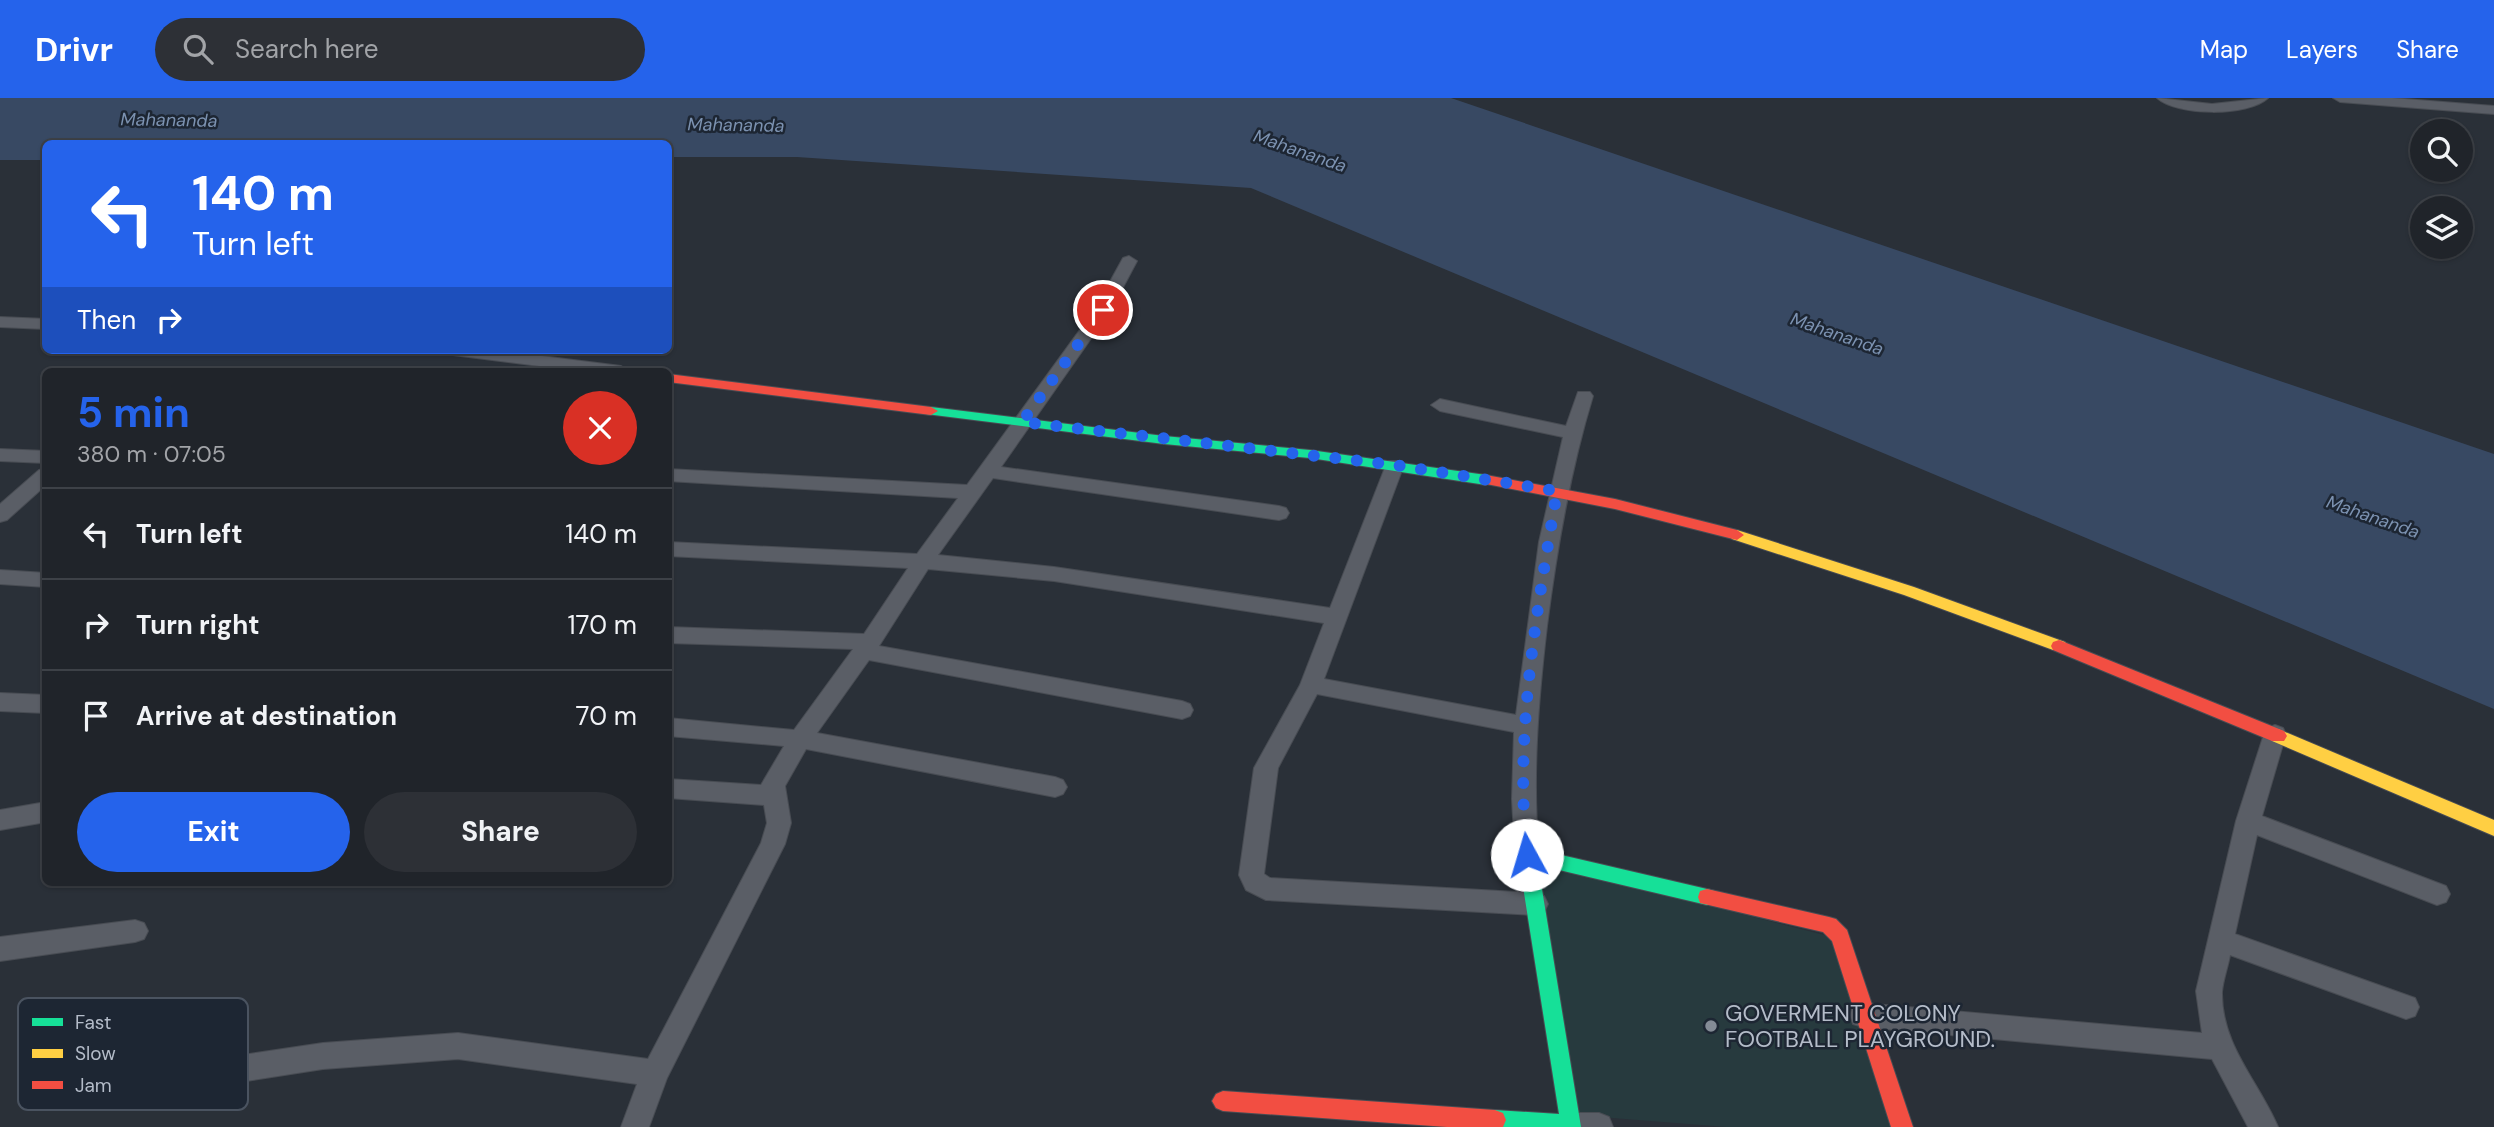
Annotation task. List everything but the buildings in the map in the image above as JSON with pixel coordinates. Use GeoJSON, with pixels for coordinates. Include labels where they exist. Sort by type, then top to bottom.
{"type":"FeatureCollection","features":[{"type":"Feature","properties":{"kind":"street"},"geometry":{"type":"LineString","coordinates":[[2164,98],[2201,107],[2232,106],[2261,98]]}},
{"type":"Feature","properties":{"kind":"street"},"geometry":{"type":"LineString","coordinates":[[2340,98],[2494,110]]}},
{"type":"Feature","properties":{"kind":"street"},"geometry":{"type":"LineString","coordinates":[[635,1127],[655,1073],[773,845],[779,823],[775,796],[776,779],[800,738],[867,646],[923,561],[1103,310],[1129,261]]}},
{"type":"Feature","properties":{"kind":"street"},"geometry":{"type":"LineString","coordinates":[[0,322],[42,324]]}},
{"type":"Feature","properties":{"kind":"street"},"geometry":{"type":"LineString","coordinates":[[485,354],[597,368]]}},
{"type":"Feature","properties":{"kind":"street"},"geometry":{"type":"LineString","coordinates":[[672,378],[1395,465],[1557,491],[1710,528],[1949,605],[2275,734],[2494,828]]}},
{"type":"Feature","properties":{"kind":"street"},"geometry":{"type":"LineString","coordinates":[[1571,1126],[1522,813],[1524,725],[1544,568],[1557,491],[1584,397]]}},
{"type":"Feature","properties":{"kind":"street"},"geometry":{"type":"LineString","coordinates":[[1440,405],[1573,433]]}},
{"type":"Feature","properties":{"kind":"street"},"geometry":{"type":"LineString","coordinates":[[0,455],[42,457]]}},
{"type":"Feature","properties":{"kind":"street"},"geometry":{"type":"LineString","coordinates":[[1395,465],[1311,685],[1266,768],[1251,875],[1255,882],[1266,889],[1535,904]]}},
{"type":"Feature","properties":{"kind":"street"},"geometry":{"type":"LineString","coordinates":[[989,471],[1279,513]]}},
{"type":"Feature","properties":{"kind":"street"},"geometry":{"type":"LineString","coordinates":[[672,475],[972,492]]}},
{"type":"Feature","properties":{"kind":"street"},"geometry":{"type":"LineString","coordinates":[[0,515],[41,483]]}},
{"type":"Feature","properties":{"kind":"street"},"geometry":{"type":"LineString","coordinates":[[672,549],[923,561],[1054,574],[1336,617]]}},
{"type":"Feature","properties":{"kind":"street"},"geometry":{"type":"LineString","coordinates":[[0,577],[42,580]]}},
{"type":"Feature","properties":{"kind":"street"},"geometry":{"type":"LineString","coordinates":[[672,635],[867,646],[1182,710]]}},
{"type":"Feature","properties":{"kind":"street"},"geometry":{"type":"LineString","coordinates":[[1311,685],[1524,725]]}},
{"type":"Feature","properties":{"kind":"street"},"geometry":{"type":"LineString","coordinates":[[0,702],[42,704]]}},
{"type":"Feature","properties":{"kind":"street"},"geometry":{"type":"LineString","coordinates":[[672,727],[800,738],[1055,788]]}},
{"type":"Feature","properties":{"kind":"street"},"geometry":{"type":"LineString","coordinates":[[2264,1127],[2218,1047],[2210,1019],[2209,990],[2248,821],[2275,734]]}},
{"type":"Feature","properties":{"kind":"street"},"geometry":{"type":"LineString","coordinates":[[672,788],[775,796]]}},
{"type":"Feature","properties":{"kind":"street"},"geometry":{"type":"LineString","coordinates":[[0,820],[42,813]]}},
{"type":"Feature","properties":{"kind":"street"},"geometry":{"type":"LineString","coordinates":[[2248,821],[2438,894]]}},
{"type":"Feature","properties":{"kind":"street"},"geometry":{"type":"LineString","coordinates":[[1527,855],[1822,922],[1840,936],[1863,1015],[1902,1127]]}},
{"type":"Feature","properties":{"kind":"street"},"geometry":{"type":"LineString","coordinates":[[0,949],[135,931]]}},
{"type":"Feature","properties":{"kind":"street"},"geometry":{"type":"LineString","coordinates":[[2221,940],[2406,1007]]}},
{"type":"Feature","properties":{"kind":"street"},"geometry":{"type":"LineString","coordinates":[[1863,1015],[2218,1047]]}},
{"type":"Feature","properties":{"kind":"street"},"geometry":{"type":"LineString","coordinates":[[248,1067],[323,1056],[458,1046],[655,1073]]}},
{"type":"Feature","properties":{"kind":"street"},"geometry":{"type":"LineString","coordinates":[[1223,1101],[1600,1127]]}},
{"type":"Feature","properties":{"kind":"green space","name":"GOVERMENT COLONY FOOTBALL PLAYGROUND."},"geometry":{"type":"Polygon","coordinates":[[[1532,861],[1832,937],[1896,1127],[1726,1127],[1575,1115],[1532,861]]]}},
{"type":"Feature","properties":{"kind":"water","name":"Mahananda"},"geometry":{"type":"Polygon","coordinates":[[[0,98],[1451,98],[2494,454],[2494,709],[1251,188],[797,157],[672,157],[672,140],[42,140],[42,160],[0,160],[0,98]]]}},
{"type":"Feature","properties":{"kind":"traffic: fast"},"geometry":{"type":"LineString","coordinates":[[931,411],[1164,440],[1310,454],[1486,480]]}},
{"type":"Feature","properties":{"kind":"traffic: fast"},"geometry":{"type":"LineString","coordinates":[[1495,1120],[1571,1125],[1527,855],[1707,897]]}},
{"type":"Feature","properties":{"kind":"traffic: slow"},"geometry":{"type":"LineString","coordinates":[[1737,535],[1909,591],[2059,646]]}},
{"type":"Feature","properties":{"kind":"traffic: slow"},"geometry":{"type":"LineString","coordinates":[[2278,736],[2494,828]]}},
{"type":"Feature","properties":{"kind":"traffic: jam"},"geometry":{"type":"LineString","coordinates":[[672,379],[931,411]]}},
{"type":"Feature","properties":{"kind":"traffic: jam"},"geometry":{"type":"LineString","coordinates":[[1486,480],[1615,504],[1737,535]]}},
{"type":"Feature","properties":{"kind":"traffic: jam"},"geometry":{"type":"LineString","coordinates":[[2059,646],[2278,736]]}},
{"type":"Feature","properties":{"kind":"traffic: jam"},"geometry":{"type":"LineString","coordinates":[[1707,897],[1829,925],[1840,936],[1902,1127]]}},
{"type":"Feature","properties":{"kind":"traffic: jam"},"geometry":{"type":"LineString","coordinates":[[1223,1101],[1495,1120]]}},
{"type":"Feature","properties":{"kind":"place","name":"GOVERMENT COLONY FOOTBALL PLAYGROUND."},"geometry":{"type":"Point","coordinates":[1711,1026]}},
{"type":"Feature","properties":{"kind":"route"},"geometry":{"type":"LineString","coordinates":[[1103,310],[1022,422],[1395,465],[1557,491],[1544,568],[1524,725],[1522,813],[1527,855]]}}]}
